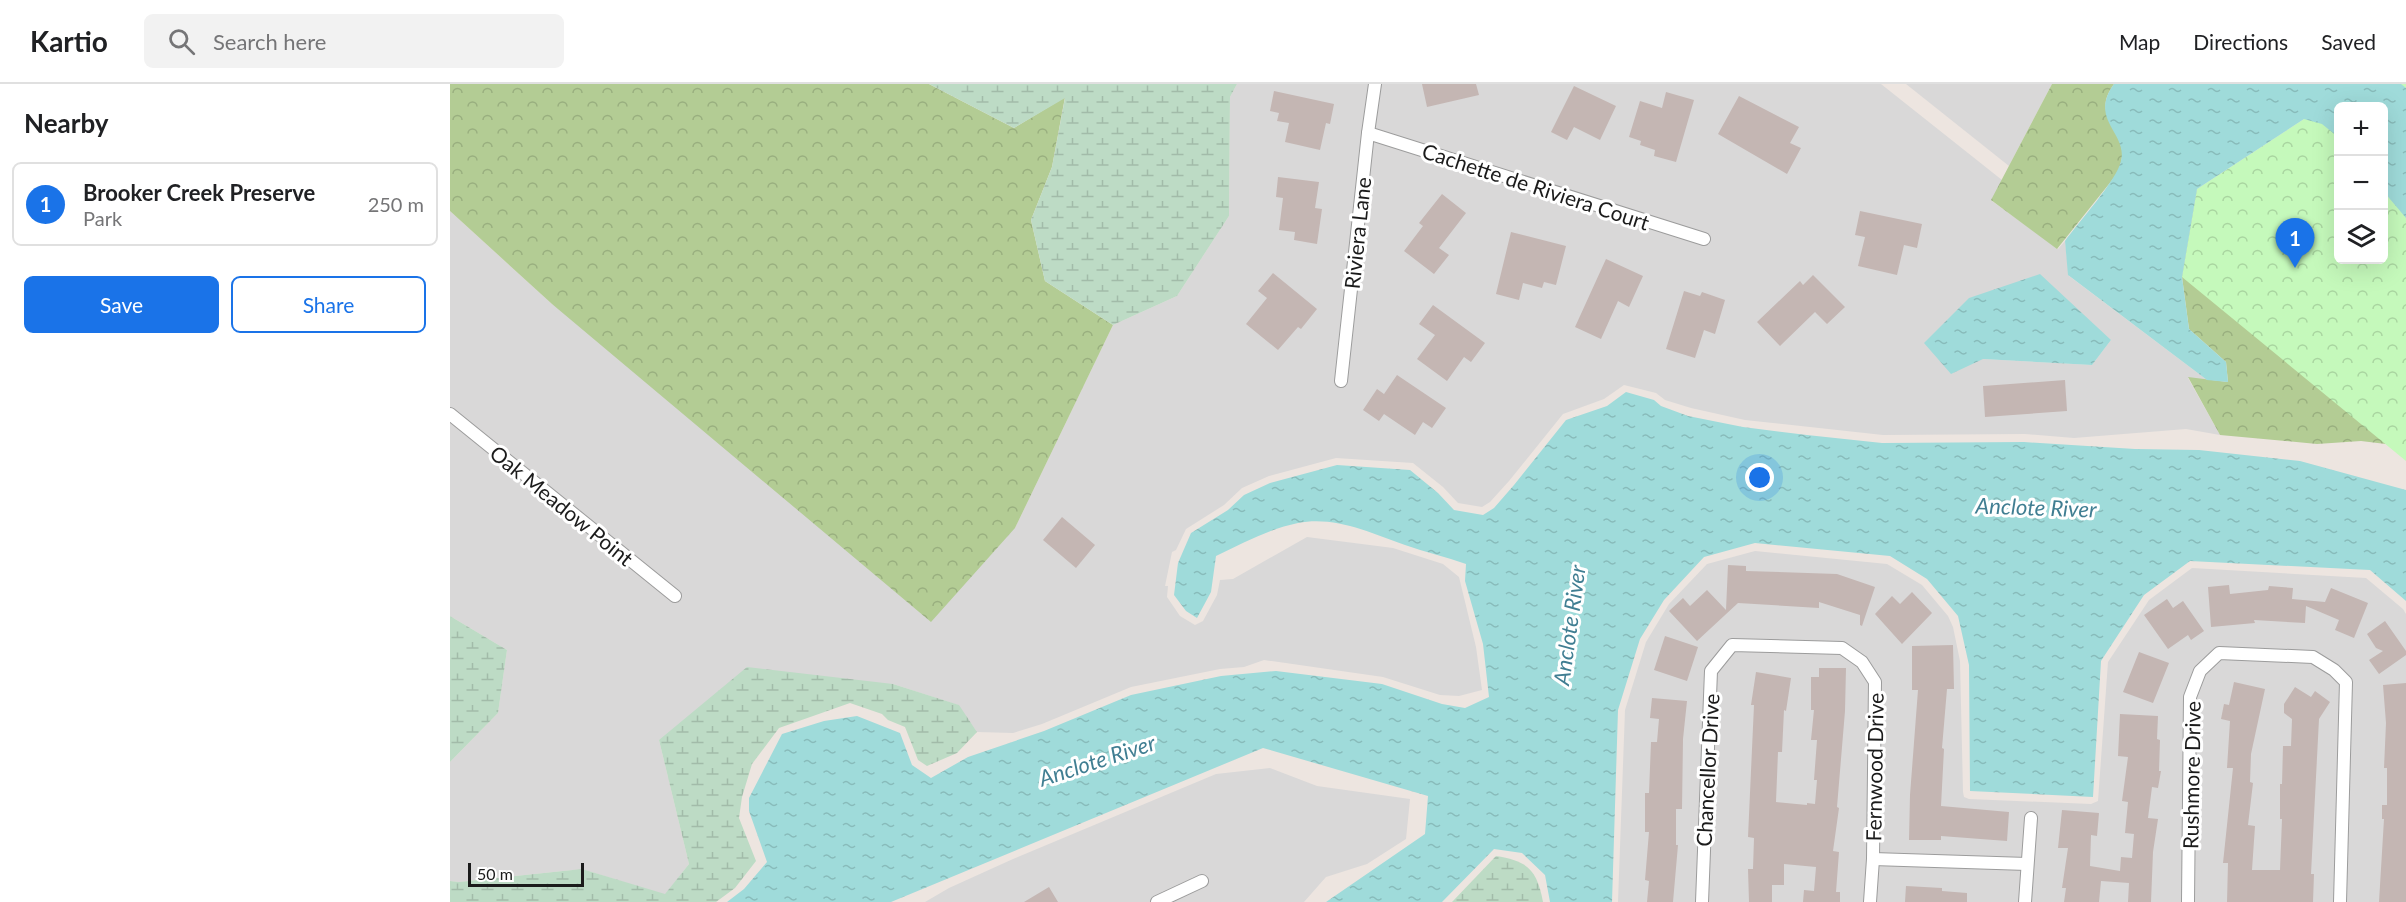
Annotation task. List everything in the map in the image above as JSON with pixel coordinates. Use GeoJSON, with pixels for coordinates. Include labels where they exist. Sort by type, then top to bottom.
{"type":"FeatureCollection","features":[{"type":"Feature","properties":{"kind":"street","name":"Riviera Lane"},"geometry":{"type":"LineString","coordinates":[[1341,381],[1375,84]]}},
{"type":"Feature","properties":{"kind":"street","name":"Cachette de Riviera Court"},"geometry":{"type":"LineString","coordinates":[[1368,133],[1704,239]]}},
{"type":"Feature","properties":{"kind":"street","name":"Oak Meadow Point"},"geometry":{"type":"LineString","coordinates":[[450,414],[675,596]]}},
{"type":"Feature","properties":{"kind":"street","name":"Fernwood Drive"},"geometry":{"type":"LineString","coordinates":[[1732,645],[1842,648],[1862,662],[1875,682],[1873,859],[1870,902]]}},
{"type":"Feature","properties":{"kind":"street","name":"Chancellor Drive"},"geometry":{"type":"LineString","coordinates":[[1702,902],[1711,671],[1732,645]]}},
{"type":"Feature","properties":{"kind":"street","name":"Rushmore Drive"},"geometry":{"type":"LineString","coordinates":[[2188,902],[2190,698],[2200,671],[2219,652],[2313,657],[2334,670],[2346,682],[2340,902]]}},
{"type":"Feature","properties":{"kind":"street"},"geometry":{"type":"LineString","coordinates":[[2025,902],[2031,818]]}},
{"type":"Feature","properties":{"kind":"street"},"geometry":{"type":"LineString","coordinates":[[1873,859],[2027,864]]}},
{"type":"Feature","properties":{"kind":"street"},"geometry":{"type":"LineString","coordinates":[[1157,902],[1202,881]]}},
{"type":"Feature","properties":{"kind":"shaded area"},"geometry":{"type":"Polygon","coordinates":[[[1237,84],[1881,84],[2002,180],[1992,201],[2058,249],[2065,241],[2069,276],[2207,380],[2188,378],[2220,435],[2186,429],[2074,438],[2025,434],[1883,435],[1745,420],[1691,408],[1665,400],[1656,393],[1624,385],[1604,399],[1563,414],[1509,481],[1490,502],[1482,507],[1458,503],[1443,487],[1413,463],[1336,458],[1269,476],[1242,488],[1224,505],[1186,529],[1176,550],[1172,552],[1165,586],[1168,586],[1167,597],[1180,616],[1195,625],[1203,621],[1217,595],[1220,580],[1233,579],[1307,537],[1393,548],[1443,564],[1459,577],[1476,647],[1482,690],[1459,696],[1440,695],[1383,677],[1264,660],[1244,667],[1220,669],[1131,687],[1042,724],[1013,733],[977,732],[958,705],[893,684],[659,740],[689,864],[665,895],[582,869],[459,882],[450,881],[450,762],[498,713],[507,650],[450,616],[450,211],[552,304],[1015,528],[1113,325],[1177,296],[1229,216],[1230,97],[1237,84]],[[2111,340],[1983,359],[2092,365],[2111,340]]]}},
{"type":"Feature","properties":{"kind":"shaded area"},"geometry":{"type":"Polygon","coordinates":[[[1906,84],[2052,84],[2009,166],[1906,84]]]}},
{"type":"Feature","properties":{"kind":"shaded area"},"geometry":{"type":"Polygon","coordinates":[[[1755,551],[1887,564],[1922,585],[1948,616],[1953,627],[1960,661],[1963,792],[1964,797],[1969,799],[2091,804],[2098,801],[2108,662],[2149,600],[2192,568],[2366,578],[2406,614],[2406,902],[1618,902],[1625,710],[1646,642],[1669,604],[1707,564],[1755,551]]]}},
{"type":"Feature","properties":{"kind":"shaded area"},"geometry":{"type":"Polygon","coordinates":[[[1270,768],[1317,786],[1410,799],[1406,839],[1367,864],[1326,877],[1304,902],[925,902],[949,888],[1013,859],[1216,774],[1270,768]]]}},
{"type":"Feature","properties":{"kind":"green space"},"geometry":{"type":"Polygon","coordinates":[[[450,84],[929,84],[1014,128],[1065,97],[1052,167],[1031,220],[1045,281],[1113,325],[1015,528],[931,622],[552,304],[450,211],[450,84]]]}},
{"type":"Feature","properties":{"kind":"green space"},"geometry":{"type":"Polygon","coordinates":[[[929,84],[1237,84],[1230,97],[1229,216],[1177,296],[1113,325],[1045,281],[1031,220],[1052,167],[1065,98],[1014,128],[929,84]]]}},
{"type":"Feature","properties":{"kind":"green space"},"geometry":{"type":"Polygon","coordinates":[[[2052,84],[2114,84],[2108,94],[2106,111],[2122,150],[2117,174],[2057,249],[1991,200],[2052,84]]]}},
{"type":"Feature","properties":{"kind":"green space"},"geometry":{"type":"Polygon","coordinates":[[[2262,84],[2406,84],[2406,461],[2182,277],[2197,189],[2304,119],[2262,84]]]}},
{"type":"Feature","properties":{"kind":"green space"},"geometry":{"type":"Polygon","coordinates":[[[2197,189],[2334,258],[2334,264],[2384,264],[2402,446],[2361,441],[2317,444],[2220,435],[2188,377],[2228,382],[2226,362],[2189,329],[2182,277],[2197,189]]]}},
{"type":"Feature","properties":{"kind":"green space"},"geometry":{"type":"Polygon","coordinates":[[[450,616],[507,650],[498,713],[450,762],[450,616]]]}},
{"type":"Feature","properties":{"kind":"green space"},"geometry":{"type":"Polygon","coordinates":[[[747,667],[893,684],[959,705],[977,732],[957,753],[927,766],[918,760],[905,727],[888,720],[882,714],[850,703],[779,728],[752,764],[742,797],[739,818],[756,861],[735,888],[716,902],[450,902],[450,881],[459,882],[582,869],[665,894],[689,864],[659,740],[747,667]]]}},
{"type":"Feature","properties":{"kind":"green space"},"geometry":{"type":"Polygon","coordinates":[[[1496,856],[1516,861],[1529,869],[1538,882],[1543,902],[1452,902],[1496,856]]]}},
{"type":"Feature","properties":{"kind":"water"},"geometry":{"type":"Polygon","coordinates":[[[2114,84],[2401,84],[2406,88],[2406,218],[2388,197],[2388,102],[2334,102],[2334,134],[2322,124],[2304,119],[2197,189],[2182,277],[2189,329],[2226,362],[2228,382],[2207,380],[2068,275],[2065,241],[2105,190],[2121,161],[2122,151],[2107,117],[2105,107],[2107,96],[2114,84]]]}},
{"type":"Feature","properties":{"kind":"water"},"geometry":{"type":"Polygon","coordinates":[[[2040,274],[2111,340],[2092,365],[1983,359],[1951,374],[1924,343],[1969,298],[2040,274]]]}},
{"type":"Feature","properties":{"kind":"water","name":"Anclote River"},"geometry":{"type":"Polygon","coordinates":[[[1626,392],[1654,400],[1661,406],[1688,416],[1743,427],[1882,443],[2024,442],[2135,449],[2199,450],[2300,461],[2406,490],[2406,601],[2370,570],[2190,561],[2144,595],[2101,661],[2093,797],[1970,791],[1969,665],[1958,616],[1927,579],[1890,556],[1755,543],[1704,557],[1664,600],[1640,639],[1618,710],[1612,902],[1550,902],[1545,875],[1522,853],[1494,849],[1442,902],[1326,902],[1425,834],[1428,796],[1263,748],[891,902],[727,902],[744,889],[767,862],[749,811],[749,798],[782,734],[824,721],[857,716],[900,733],[912,765],[931,778],[968,757],[1044,731],[1131,695],[1221,676],[1276,671],[1382,684],[1442,704],[1465,708],[1489,697],[1483,644],[1465,581],[1466,564],[1353,527],[1326,522],[1298,523],[1246,541],[1216,556],[1211,592],[1197,618],[1186,611],[1174,595],[1178,563],[1191,533],[1228,510],[1244,495],[1270,483],[1337,465],[1410,470],[1438,493],[1454,510],[1483,515],[1494,508],[1566,420],[1607,406],[1626,392]]]}},
{"type":"Feature","properties":{"kind":"building"},"geometry":{"type":"Polygon","coordinates":[[[1422,84],[1476,84],[1479,95],[1427,107],[1422,84]]]}},
{"type":"Feature","properties":{"kind":"building"},"geometry":{"type":"Polygon","coordinates":[[[1574,86],[1616,106],[1600,140],[1574,127],[1567,140],[1551,132],[1574,86]]]}},
{"type":"Feature","properties":{"kind":"building"},"geometry":{"type":"Polygon","coordinates":[[[1274,91],[1334,104],[1330,124],[1326,123],[1320,150],[1285,142],[1289,123],[1277,121],[1279,113],[1270,111],[1274,91]]]}},
{"type":"Feature","properties":{"kind":"building"},"geometry":{"type":"Polygon","coordinates":[[[1666,92],[1694,100],[1676,162],[1654,156],[1655,150],[1640,145],[1641,141],[1629,137],[1640,101],[1662,108],[1666,92]]]}},
{"type":"Feature","properties":{"kind":"building"},"geometry":{"type":"Polygon","coordinates":[[[1739,96],[1799,127],[1790,143],[1801,148],[1787,174],[1718,134],[1739,96]]]}},
{"type":"Feature","properties":{"kind":"building"},"geometry":{"type":"Polygon","coordinates":[[[1278,177],[1319,182],[1315,208],[1322,209],[1317,244],[1294,240],[1295,232],[1279,230],[1283,198],[1276,197],[1278,177]]]}},
{"type":"Feature","properties":{"kind":"building"},"geometry":{"type":"Polygon","coordinates":[[[1442,194],[1466,213],[1439,248],[1449,255],[1434,274],[1404,251],[1423,226],[1419,223],[1442,194]]]}},
{"type":"Feature","properties":{"kind":"building"},"geometry":{"type":"Polygon","coordinates":[[[1860,211],[1922,224],[1917,248],[1904,245],[1897,275],[1858,266],[1865,237],[1855,235],[1860,211]]]}},
{"type":"Feature","properties":{"kind":"building"},"geometry":{"type":"Polygon","coordinates":[[[1511,232],[1566,246],[1556,285],[1544,282],[1542,288],[1523,283],[1519,300],[1496,294],[1511,232]]]}},
{"type":"Feature","properties":{"kind":"building"},"geometry":{"type":"Polygon","coordinates":[[[1606,259],[1643,276],[1629,307],[1618,301],[1601,339],[1575,327],[1606,259]]]}},
{"type":"Feature","properties":{"kind":"building"},"geometry":{"type":"Polygon","coordinates":[[[1273,273],[1317,309],[1301,329],[1298,327],[1278,350],[1246,324],[1267,298],[1258,291],[1273,273]]]}},
{"type":"Feature","properties":{"kind":"building"},"geometry":{"type":"Polygon","coordinates":[[[1813,275],[1845,307],[1827,324],[1815,312],[1780,346],[1757,322],[1800,281],[1803,285],[1813,275]]]}},
{"type":"Feature","properties":{"kind":"building"},"geometry":{"type":"Polygon","coordinates":[[[1684,291],[1700,296],[1702,292],[1725,300],[1715,334],[1704,330],[1695,358],[1666,349],[1684,291]]]}},
{"type":"Feature","properties":{"kind":"building"},"geometry":{"type":"Polygon","coordinates":[[[1433,305],[1485,343],[1471,362],[1464,357],[1447,381],[1417,359],[1435,335],[1419,324],[1433,305]]]}},
{"type":"Feature","properties":{"kind":"building"},"geometry":{"type":"Polygon","coordinates":[[[1397,375],[1446,408],[1432,428],[1423,422],[1415,435],[1384,414],[1379,421],[1363,410],[1377,389],[1384,394],[1397,375]]]}},
{"type":"Feature","properties":{"kind":"building"},"geometry":{"type":"Polygon","coordinates":[[[2065,380],[2067,411],[1985,417],[1983,386],[2065,380]]]}},
{"type":"Feature","properties":{"kind":"building"},"geometry":{"type":"Polygon","coordinates":[[[1062,517],[1095,545],[1076,568],[1043,540],[1062,517]]]}},
{"type":"Feature","properties":{"kind":"building"},"geometry":{"type":"Polygon","coordinates":[[[1728,565],[1746,566],[1746,571],[1837,574],[1875,587],[1862,626],[1860,615],[1819,602],[1819,608],[1738,603],[1697,641],[1669,611],[1683,598],[1690,606],[1707,590],[1726,610],[1728,565]]]}},
{"type":"Feature","properties":{"kind":"building"},"geometry":{"type":"Polygon","coordinates":[[[2229,585],[2230,594],[2268,590],[2269,586],[2293,588],[2292,599],[2325,602],[2331,588],[2368,603],[2354,638],[2335,630],[2339,620],[2306,606],[2305,623],[2254,620],[2255,623],[2211,627],[2208,587],[2229,585]]]}},
{"type":"Feature","properties":{"kind":"building"},"geometry":{"type":"Polygon","coordinates":[[[1912,592],[1932,613],[1902,644],[1875,614],[1892,596],[1900,604],[1912,592]]]}},
{"type":"Feature","properties":{"kind":"building"},"geometry":{"type":"Polygon","coordinates":[[[2167,599],[2173,608],[2183,601],[2204,631],[2191,640],[2188,635],[2168,649],[2144,615],[2167,599]]]}},
{"type":"Feature","properties":{"kind":"building"},"geometry":{"type":"Polygon","coordinates":[[[2385,621],[2406,651],[2406,655],[2379,674],[2369,660],[2383,651],[2376,648],[2367,634],[2385,621]]]}},
{"type":"Feature","properties":{"kind":"building"},"geometry":{"type":"Polygon","coordinates":[[[1665,636],[1698,647],[1687,681],[1654,670],[1665,636]]]}},
{"type":"Feature","properties":{"kind":"building"},"geometry":{"type":"Polygon","coordinates":[[[1953,645],[1954,689],[1947,689],[1942,748],[1944,749],[1941,806],[2009,812],[2007,841],[1941,836],[1941,840],[1909,840],[1918,690],[1912,690],[1912,646],[1953,645]]]}},
{"type":"Feature","properties":{"kind":"building"},"geometry":{"type":"Polygon","coordinates":[[[2139,652],[2169,663],[2153,703],[2123,692],[2139,652]]]}},
{"type":"Feature","properties":{"kind":"building"},"geometry":{"type":"Polygon","coordinates":[[[1819,668],[1846,668],[1837,807],[1839,808],[1833,851],[1839,852],[1836,892],[1840,892],[1840,902],[1803,902],[1804,890],[1814,891],[1816,867],[1784,864],[1784,885],[1772,885],[1772,902],[1749,902],[1748,869],[1753,869],[1754,838],[1748,837],[1754,705],[1751,705],[1756,672],[1791,678],[1786,711],[1784,710],[1782,752],[1778,752],[1776,802],[1807,805],[1807,803],[1815,804],[1817,740],[1811,740],[1814,710],[1811,710],[1811,677],[1819,677],[1819,668]]]}},
{"type":"Feature","properties":{"kind":"building"},"geometry":{"type":"Polygon","coordinates":[[[2234,682],[2265,689],[2251,754],[2250,782],[2253,783],[2248,825],[2255,826],[2252,870],[2280,870],[2282,819],[2280,819],[2280,784],[2282,784],[2283,746],[2291,746],[2292,719],[2284,713],[2284,704],[2295,687],[2311,697],[2315,691],[2330,702],[2319,719],[2311,874],[2314,874],[2313,902],[2227,902],[2228,863],[2223,863],[2233,768],[2227,768],[2230,721],[2221,719],[2224,704],[2229,705],[2234,682]]]}},
{"type":"Feature","properties":{"kind":"building"},"geometry":{"type":"Polygon","coordinates":[[[2406,683],[2406,902],[2379,902],[2384,819],[2382,819],[2382,805],[2387,805],[2383,685],[2406,683]]]}},
{"type":"Feature","properties":{"kind":"building"},"geometry":{"type":"Polygon","coordinates":[[[1652,698],[1687,701],[1683,739],[1682,809],[1676,809],[1676,845],[1678,845],[1673,902],[1647,902],[1649,881],[1645,880],[1649,832],[1645,832],[1645,793],[1649,793],[1651,742],[1657,742],[1659,719],[1650,718],[1652,698]]]}},
{"type":"Feature","properties":{"kind":"building"},"geometry":{"type":"Polygon","coordinates":[[[2120,714],[2158,716],[2157,739],[2160,740],[2159,771],[2161,771],[2158,788],[2152,787],[2148,818],[2158,819],[2153,852],[2151,902],[2128,902],[2129,883],[2101,881],[2099,902],[2064,902],[2066,888],[2062,888],[2068,848],[2058,848],[2062,810],[2099,813],[2097,836],[2091,835],[2090,866],[2120,871],[2121,857],[2132,858],[2134,834],[2125,833],[2128,802],[2122,801],[2128,757],[2118,756],[2120,714]]]}},
{"type":"Feature","properties":{"kind":"building"},"geometry":{"type":"Polygon","coordinates":[[[1906,886],[1942,888],[1942,891],[1967,893],[1967,902],[1905,902],[1906,886]]]}},
{"type":"Feature","properties":{"kind":"building"},"geometry":{"type":"Polygon","coordinates":[[[1049,887],[1058,902],[1024,902],[1049,887]]]}},
{"type":"Feature","properties":{"kind":"place","name":"Brooker Creek Preserve"},"geometry":{"type":"Point","coordinates":[2295,268]}}]}
